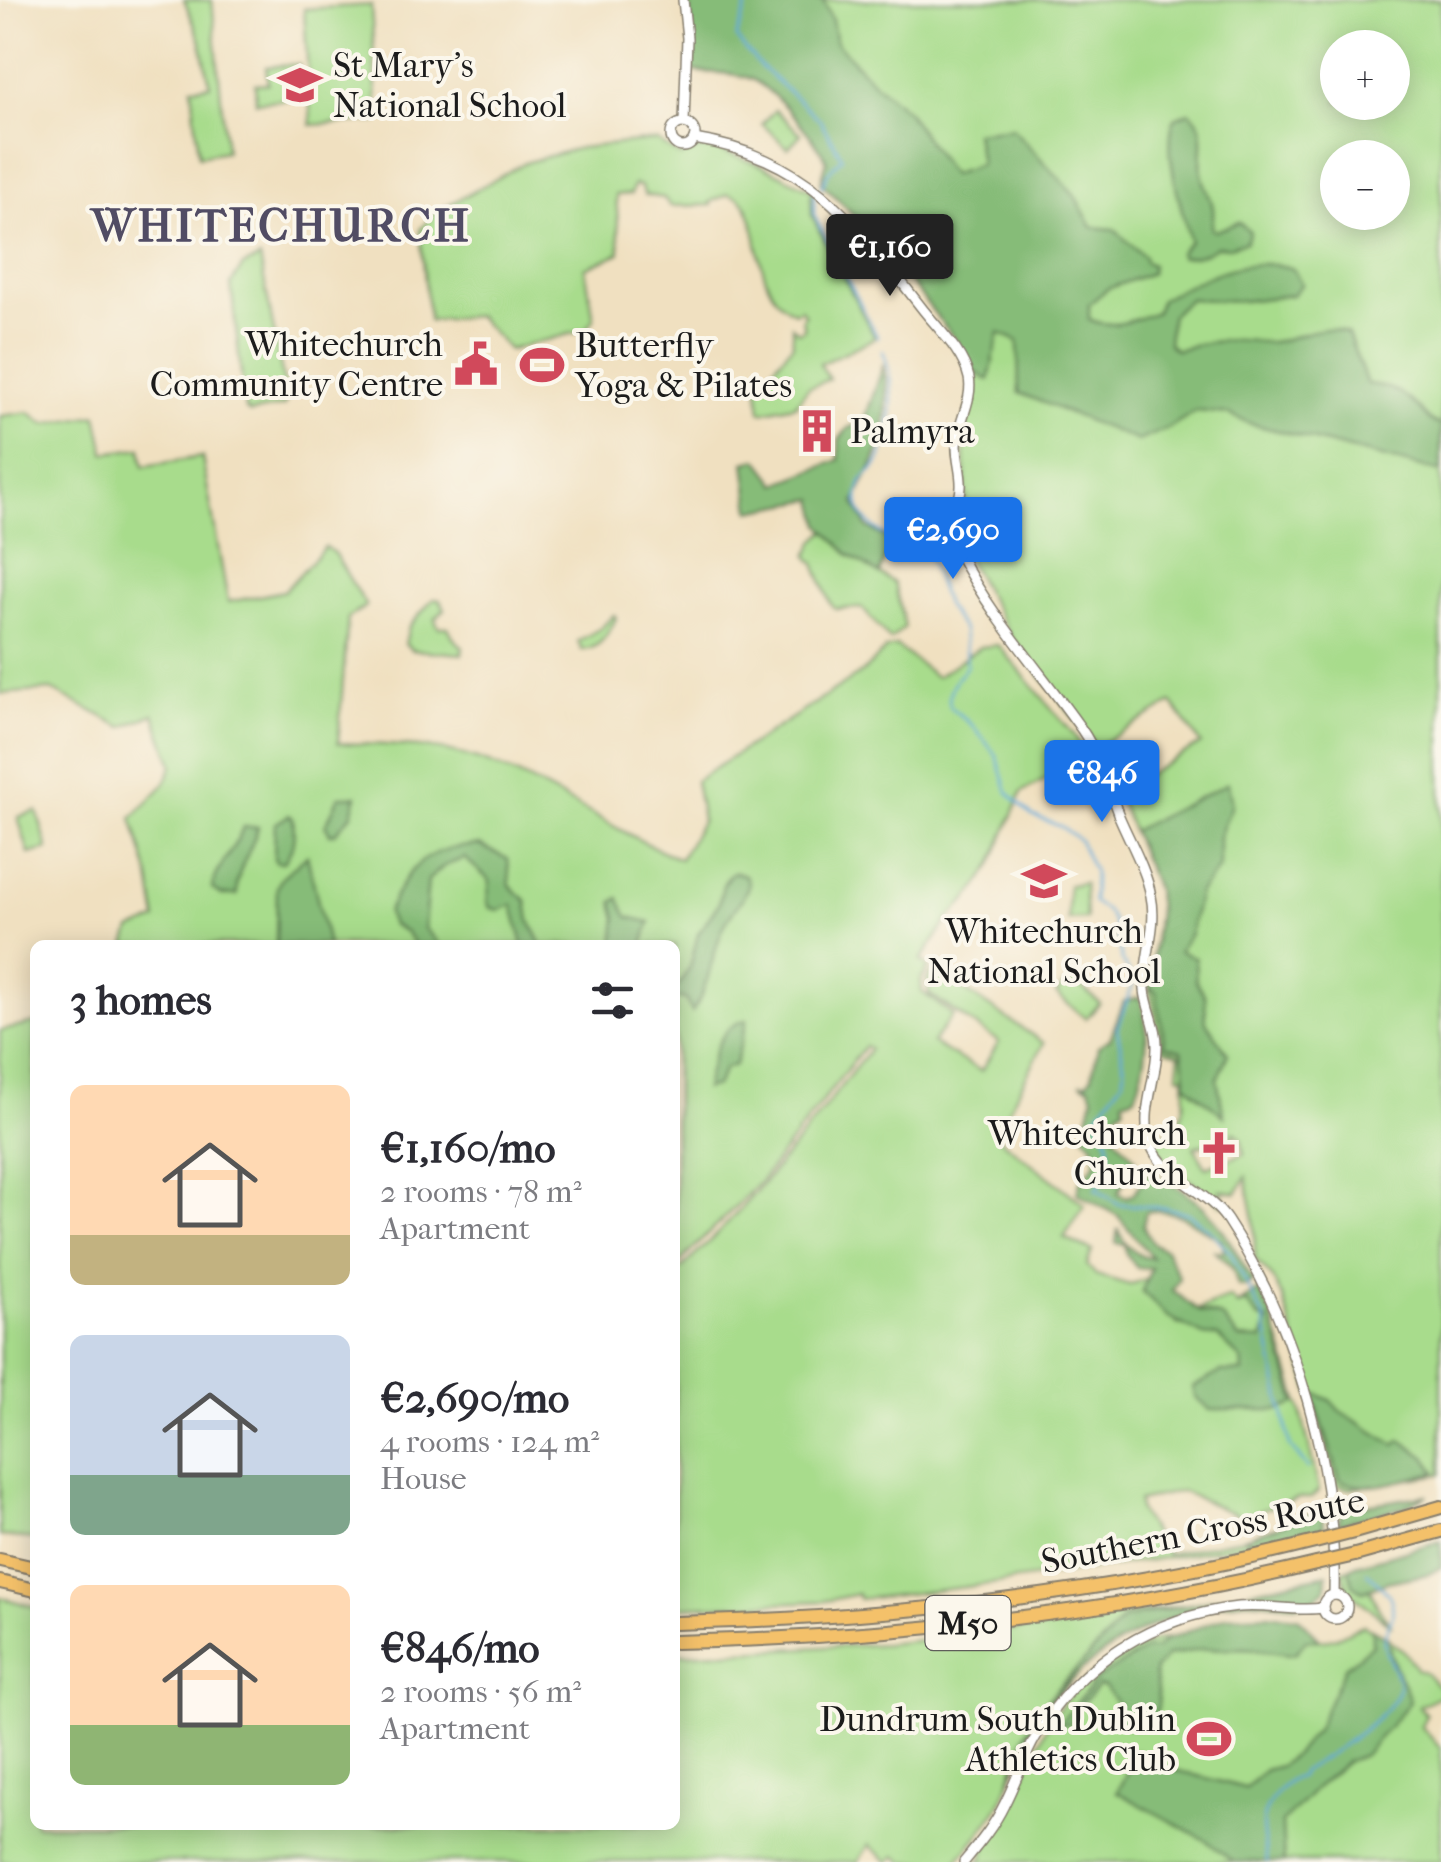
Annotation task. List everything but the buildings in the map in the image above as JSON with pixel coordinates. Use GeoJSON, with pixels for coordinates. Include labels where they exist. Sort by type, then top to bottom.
{"type":"FeatureCollection","features":[{"type":"Feature","properties":{"kind":"highway","name":"Southern Cross Route"},"geometry":{"type":"LineString","coordinates":[[680,1623],[855,1615],[1042,1594],[1219,1564],[1441,1507]]}},
{"type":"Feature","properties":{"kind":"highway","name":"Southern Cross Route"},"geometry":{"type":"LineString","coordinates":[[680,1642],[836,1635],[995,1620],[1176,1593],[1356,1555],[1441,1531]]}},
{"type":"Feature","properties":{"kind":"highway"},"geometry":{"type":"LineString","coordinates":[[0,1560],[30,1567]]}},
{"type":"Feature","properties":{"kind":"highway"},"geometry":{"type":"LineString","coordinates":[[0,1582],[30,1589]]}},
{"type":"Feature","properties":{"kind":"street"},"geometry":{"type":"LineString","coordinates":[[683,0],[687,38],[684,124]]}},
{"type":"Feature","properties":{"kind":"street"},"geometry":{"type":"LineString","coordinates":[[684,124],[693,129],[694,139],[686,147],[672,142],[673,128],[684,124]]}},
{"type":"Feature","properties":{"kind":"street"},"geometry":{"type":"LineString","coordinates":[[694,139],[754,154],[819,189],[881,255],[950,344],[968,374],[968,396],[956,445],[960,488],[952,522],[954,540],[1000,622],[1084,733],[1150,889],[1153,924],[1146,990],[1157,1050],[1146,1124],[1148,1136],[1163,1163],[1208,1198],[1225,1218],[1264,1281],[1281,1321],[1326,1486],[1334,1594]]}},
{"type":"Feature","properties":{"kind":"street"},"geometry":{"type":"LineString","coordinates":[[1334,1594],[1348,1606],[1345,1614],[1334,1620],[1322,1608],[1324,1601],[1334,1594]]}},
{"type":"Feature","properties":{"kind":"street"},"geometry":{"type":"LineString","coordinates":[[964,1862],[999,1814],[1037,1735],[1055,1708],[1070,1689],[1114,1652],[1155,1629],[1216,1610],[1267,1606],[1322,1608]]}},
{"type":"Feature","properties":{"kind":"green space"},"geometry":{"type":"Polygon","coordinates":[[[184,0],[212,0],[226,151],[199,156],[192,87],[210,85],[201,41],[184,0]]]}},
{"type":"Feature","properties":{"kind":"green space"},"geometry":{"type":"Polygon","coordinates":[[[688,0],[1441,0],[1441,1474],[1349,1489],[1337,1485],[1283,1298],[1271,1276],[1255,1259],[1254,1220],[1246,1177],[1237,1193],[1220,1190],[1227,1203],[1222,1205],[1168,1163],[1155,1142],[1154,1130],[1174,1137],[1184,1108],[1184,1076],[1178,1074],[1180,1054],[1162,1049],[1149,986],[1158,911],[1156,888],[1116,792],[1201,744],[1172,703],[1096,747],[1011,637],[957,534],[966,496],[966,418],[976,388],[975,375],[955,338],[880,244],[821,183],[827,161],[791,113],[756,81],[726,73],[691,71],[688,0]],[[1233,1131],[1236,1135],[1194,1147],[1206,1167],[1244,1154],[1241,1138],[1233,1131]]]}},
{"type":"Feature","properties":{"kind":"green space"},"geometry":{"type":"Polygon","coordinates":[[[688,0],[823,0],[836,42],[906,110],[951,175],[980,164],[975,132],[1012,128],[1074,194],[1092,227],[1114,229],[1152,265],[1151,273],[1107,289],[1089,304],[1089,319],[1114,324],[1156,312],[1161,299],[1225,270],[1259,264],[1293,269],[1302,284],[1292,295],[1244,301],[1189,299],[1171,315],[1168,344],[1176,350],[1223,340],[1271,342],[1328,329],[1348,334],[1367,384],[1398,392],[1441,425],[1441,472],[1251,424],[1229,414],[1196,411],[1138,441],[1019,393],[1018,341],[999,333],[989,380],[982,376],[889,255],[821,183],[827,161],[791,113],[756,81],[726,73],[691,71],[688,0]]]}},
{"type":"Feature","properties":{"kind":"green space"},"geometry":{"type":"Polygon","coordinates":[[[371,5],[378,121],[311,125],[304,9],[371,5]]]}},
{"type":"Feature","properties":{"kind":"green space"},"geometry":{"type":"Polygon","coordinates":[[[299,64],[302,98],[256,102],[255,84],[268,83],[266,67],[299,64]]]}},
{"type":"Feature","properties":{"kind":"green space"},"geometry":{"type":"Polygon","coordinates":[[[775,110],[801,134],[788,148],[762,124],[775,110]]]}},
{"type":"Feature","properties":{"kind":"green space"},"geometry":{"type":"Polygon","coordinates":[[[1189,112],[1202,133],[1201,166],[1213,212],[1211,229],[1216,231],[1239,222],[1250,232],[1246,242],[1181,257],[1179,253],[1190,241],[1170,145],[1175,118],[1189,112]]]}},
{"type":"Feature","properties":{"kind":"green space"},"geometry":{"type":"Polygon","coordinates":[[[657,141],[680,156],[699,148],[716,149],[761,165],[814,191],[812,216],[875,338],[820,364],[829,379],[808,388],[795,405],[761,412],[758,386],[793,344],[792,326],[799,332],[804,329],[805,315],[801,309],[795,312],[781,303],[771,290],[749,211],[741,200],[728,194],[710,202],[711,205],[670,206],[664,198],[645,195],[641,186],[634,185],[631,194],[616,195],[620,253],[585,268],[594,319],[585,330],[509,350],[477,316],[429,321],[420,230],[436,212],[524,163],[579,148],[657,141]]]}},
{"type":"Feature","properties":{"kind":"green space"},"geometry":{"type":"Polygon","coordinates":[[[260,258],[287,400],[284,406],[250,413],[245,409],[231,284],[243,266],[260,258]]]}},
{"type":"Feature","properties":{"kind":"green space"},"geometry":{"type":"Polygon","coordinates":[[[883,366],[885,425],[875,460],[855,503],[867,527],[892,541],[879,574],[848,554],[821,525],[815,499],[751,511],[745,462],[758,459],[777,484],[839,460],[839,440],[848,428],[864,422],[883,366]]]}},
{"type":"Feature","properties":{"kind":"green space"},"geometry":{"type":"Polygon","coordinates":[[[29,412],[45,424],[97,415],[105,453],[141,448],[144,466],[202,457],[228,602],[284,591],[325,547],[334,553],[366,606],[348,618],[338,743],[435,749],[467,756],[549,790],[680,859],[702,820],[695,781],[863,672],[886,649],[896,646],[936,677],[980,647],[998,645],[1075,736],[1088,757],[1022,792],[992,865],[921,961],[929,967],[921,980],[922,992],[953,1015],[932,1043],[981,1071],[999,1042],[929,994],[927,980],[934,970],[1044,1043],[995,1135],[1085,1205],[1064,1238],[1092,1251],[1087,1265],[1096,1275],[1130,1285],[1150,1277],[1177,1324],[1233,1332],[1222,1317],[1197,1310],[1230,1297],[1237,1305],[1246,1302],[1258,1317],[1268,1321],[1263,1337],[1280,1340],[1319,1490],[1311,1498],[1299,1498],[1242,1517],[1181,1491],[1138,1501],[1139,1511],[1167,1554],[1244,1538],[1255,1543],[909,1594],[680,1607],[680,1269],[753,1195],[870,1049],[865,1046],[760,1182],[680,1262],[680,940],[128,940],[131,930],[157,920],[150,877],[132,818],[164,785],[173,765],[154,714],[123,727],[51,690],[0,694],[0,416],[29,412]]]}},
{"type":"Feature","properties":{"kind":"green space"},"geometry":{"type":"Polygon","coordinates":[[[827,530],[848,554],[894,583],[905,627],[890,640],[862,608],[835,609],[831,604],[808,556],[827,530]]]}},
{"type":"Feature","properties":{"kind":"green space"},"geometry":{"type":"Polygon","coordinates":[[[433,599],[440,600],[445,609],[435,619],[438,627],[448,627],[463,647],[462,654],[412,650],[405,644],[409,627],[433,599]]]}},
{"type":"Feature","properties":{"kind":"green space"},"geometry":{"type":"Polygon","coordinates":[[[614,615],[611,629],[603,639],[582,650],[578,641],[614,615]]]}},
{"type":"Feature","properties":{"kind":"green space"},"geometry":{"type":"Polygon","coordinates":[[[1228,783],[1232,805],[1219,837],[1219,868],[1199,892],[1190,934],[1179,951],[1195,958],[1196,981],[1205,996],[1206,1022],[1228,1054],[1217,1079],[1224,1116],[1187,1085],[1182,1050],[1165,1046],[1156,992],[1149,986],[1158,911],[1156,888],[1132,831],[1228,783]]]}},
{"type":"Feature","properties":{"kind":"green space"},"geometry":{"type":"Polygon","coordinates":[[[339,796],[357,796],[352,814],[330,834],[326,825],[339,796]]]}},
{"type":"Feature","properties":{"kind":"green space"},"geometry":{"type":"Polygon","coordinates":[[[37,811],[48,849],[29,854],[18,817],[37,811]]]}},
{"type":"Feature","properties":{"kind":"green space"},"geometry":{"type":"Polygon","coordinates":[[[289,815],[294,824],[292,847],[283,862],[277,862],[275,824],[289,815]]]}},
{"type":"Feature","properties":{"kind":"green space"},"geometry":{"type":"Polygon","coordinates":[[[243,827],[258,827],[241,868],[237,895],[221,895],[212,889],[214,880],[243,827]]]}},
{"type":"Feature","properties":{"kind":"green space"},"geometry":{"type":"Polygon","coordinates":[[[479,845],[508,859],[510,886],[527,901],[530,921],[540,940],[522,940],[513,905],[499,910],[490,908],[490,881],[465,858],[444,866],[428,880],[424,928],[435,940],[412,940],[392,925],[387,913],[411,871],[431,855],[479,845]]]}},
{"type":"Feature","properties":{"kind":"green space"},"geometry":{"type":"Polygon","coordinates":[[[307,855],[327,940],[276,940],[277,887],[282,877],[307,855]]]}},
{"type":"Feature","properties":{"kind":"green space"},"geometry":{"type":"Polygon","coordinates":[[[729,875],[745,875],[749,884],[725,925],[692,1012],[685,999],[680,998],[680,983],[690,967],[698,934],[719,903],[729,875]]]}},
{"type":"Feature","properties":{"kind":"green space"},"geometry":{"type":"Polygon","coordinates":[[[1084,883],[1086,919],[1068,920],[1068,885],[1084,883]]]}},
{"type":"Feature","properties":{"kind":"green space"},"geometry":{"type":"Polygon","coordinates":[[[619,898],[628,917],[650,922],[645,940],[615,940],[617,918],[613,902],[619,898]]]}},
{"type":"Feature","properties":{"kind":"green space"},"geometry":{"type":"Polygon","coordinates":[[[1071,978],[1100,1003],[1086,1019],[1056,994],[1071,978]]]}},
{"type":"Feature","properties":{"kind":"green space"},"geometry":{"type":"Polygon","coordinates":[[[1140,997],[1146,1035],[1142,1072],[1135,1096],[1123,1100],[1124,1107],[1109,1118],[1116,1137],[1136,1159],[1118,1193],[1126,1197],[1133,1194],[1148,1173],[1186,1193],[1210,1214],[1253,1281],[1245,1287],[1238,1286],[1233,1269],[1215,1251],[1224,1252],[1222,1240],[1167,1212],[1146,1212],[1143,1226],[1153,1244],[1165,1249],[1179,1278],[1172,1290],[1200,1312],[1222,1317],[1239,1339],[1263,1340],[1268,1321],[1258,1317],[1246,1302],[1236,1305],[1259,1290],[1272,1315],[1296,1404],[1278,1410],[1210,1410],[1195,1397],[1193,1387],[1221,1372],[1243,1372],[1242,1360],[1218,1337],[1203,1335],[1167,1316],[1142,1291],[1151,1268],[1137,1268],[1126,1254],[1125,1245],[1116,1243],[1118,1228],[1131,1249],[1152,1258],[1118,1216],[1077,1193],[1080,1182],[1096,1162],[1093,1144],[1084,1135],[1093,1097],[1090,1087],[1080,1083],[1087,1083],[1092,1076],[1098,1046],[1110,1039],[1124,1001],[1140,997]]]}},
{"type":"Feature","properties":{"kind":"green space"},"geometry":{"type":"Polygon","coordinates":[[[747,1020],[735,1065],[725,1068],[716,1086],[705,1089],[722,1037],[737,1023],[747,1020]]]}},
{"type":"Feature","properties":{"kind":"green space"},"geometry":{"type":"Polygon","coordinates":[[[30,1024],[30,1539],[0,1536],[0,1031],[30,1024]]]}},
{"type":"Feature","properties":{"kind":"green space"},"geometry":{"type":"Polygon","coordinates":[[[1312,1392],[1395,1445],[1401,1440],[1426,1457],[1436,1472],[1375,1486],[1340,1480],[1312,1392]]]}},
{"type":"Feature","properties":{"kind":"green space"},"geometry":{"type":"Polygon","coordinates":[[[1428,1495],[1404,1507],[1339,1524],[1348,1508],[1428,1495]]]}},
{"type":"Feature","properties":{"kind":"green space"},"geometry":{"type":"Polygon","coordinates":[[[1322,1510],[1324,1528],[1255,1543],[1244,1538],[1322,1510]]]}},
{"type":"Feature","properties":{"kind":"green space"},"geometry":{"type":"Polygon","coordinates":[[[1441,1541],[1441,1567],[1429,1574],[1363,1591],[1353,1585],[1349,1569],[1356,1565],[1441,1541]]]}},
{"type":"Feature","properties":{"kind":"green space"},"geometry":{"type":"Polygon","coordinates":[[[1349,1569],[1354,1585],[1363,1591],[1370,1589],[1392,1626],[1347,1590],[1342,1571],[1349,1569]]]}},
{"type":"Feature","properties":{"kind":"green space"},"geometry":{"type":"Polygon","coordinates":[[[1327,1574],[1326,1589],[1309,1603],[1249,1600],[1215,1605],[1164,1621],[1117,1645],[1057,1696],[1042,1717],[1008,1785],[1026,1734],[1047,1702],[1123,1619],[1327,1574]]]}},
{"type":"Feature","properties":{"kind":"green space"},"geometry":{"type":"Polygon","coordinates":[[[0,1597],[30,1606],[30,1830],[680,1830],[680,1654],[885,1644],[1200,1603],[1148,1621],[1123,1635],[1099,1650],[1058,1688],[1026,1734],[997,1808],[956,1862],[904,1862],[896,1856],[889,1862],[869,1845],[858,1862],[0,1862],[0,1597]]]}},
{"type":"Feature","properties":{"kind":"green space"},"geometry":{"type":"Polygon","coordinates":[[[1227,1616],[1298,1617],[1321,1640],[1306,1640],[1297,1652],[1289,1654],[1246,1648],[1202,1649],[1167,1656],[1154,1671],[1157,1709],[1141,1728],[1129,1727],[1116,1718],[1117,1703],[1105,1687],[1098,1686],[1077,1709],[1070,1724],[1058,1724],[1098,1678],[1146,1649],[1156,1649],[1166,1640],[1227,1616]]]}},
{"type":"Feature","properties":{"kind":"green space","name":"Dundrum South Dublin Athletics Club"},"geometry":{"type":"Polygon","coordinates":[[[1364,1625],[1403,1650],[1417,1670],[1425,1672],[1441,1690],[1441,1695],[1419,1706],[1426,1715],[1421,1726],[1441,1749],[1441,1862],[971,1862],[981,1861],[988,1840],[1009,1808],[1052,1719],[1075,1690],[1105,1665],[1140,1646],[1176,1637],[1310,1640],[1334,1638],[1364,1625]]]}},
{"type":"Feature","properties":{"kind":"green space"},"geometry":{"type":"Polygon","coordinates":[[[1372,1629],[1389,1639],[1391,1655],[1410,1702],[1364,1755],[1346,1762],[1282,1823],[1284,1862],[1233,1862],[1207,1841],[1117,1792],[1137,1751],[1171,1769],[1245,1788],[1265,1770],[1280,1766],[1316,1730],[1345,1667],[1372,1645],[1372,1629]]]}},
{"type":"Feature","properties":{"kind":"waterway"},"geometry":{"type":"LineString","coordinates":[[749,0],[736,38],[758,64],[819,119],[842,157],[821,188]]}},
{"type":"Feature","properties":{"kind":"waterway"},"geometry":{"type":"LineString","coordinates":[[814,193],[814,215],[878,338]]}},
{"type":"Feature","properties":{"kind":"waterway"},"geometry":{"type":"LineString","coordinates":[[883,351],[890,378],[890,425],[882,454],[861,484],[860,511],[889,538],[928,554],[946,606],[963,630],[967,665],[951,689],[950,707],[972,725],[997,756],[1008,792],[1031,815],[1062,827],[1079,840],[1094,872],[1093,902],[1113,922],[1122,960],[1134,981],[1117,1028],[1125,1070],[1123,1080],[1097,1115],[1108,1141],[1112,1169],[1096,1189],[1119,1204],[1189,1214],[1230,1252],[1264,1317],[1290,1446],[1308,1468]]}},
{"type":"Feature","properties":{"kind":"waterway"},"geometry":{"type":"LineString","coordinates":[[1267,1862],[1263,1820],[1276,1793],[1360,1733],[1396,1695],[1398,1678],[1384,1639],[1392,1617],[1392,1602],[1367,1572]]}},
{"type":"Feature","properties":{"kind":"place","name":"St Mary's National School"},"geometry":{"type":"Point","coordinates":[300,85]}},
{"type":"Feature","properties":{"kind":"place","name":"Whitechurch Community Centre"},"geometry":{"type":"Point","coordinates":[476,364]}},
{"type":"Feature","properties":{"kind":"place","name":"Butterfly Yoga & Pilates"},"geometry":{"type":"Point","coordinates":[542,365]}},
{"type":"Feature","properties":{"kind":"place","name":"Palmyra"},"geometry":{"type":"Point","coordinates":[817,431]}},
{"type":"Feature","properties":{"kind":"place","name":"Whitechurch National School"},"geometry":{"type":"Point","coordinates":[1044,881]}},
{"type":"Feature","properties":{"kind":"place","name":"Whitechurch Church"},"geometry":{"type":"Point","coordinates":[1219,1153]}},
{"type":"Feature","properties":{"kind":"place","name":"Dundrum South Dublin Athletics Club"},"geometry":{"type":"Point","coordinates":[1209,1739]}},
{"type":"Feature","properties":{"kind":"district","name":"WHITECHURCH"},"geometry":{"type":"Point","coordinates":[281,226]}}]}
